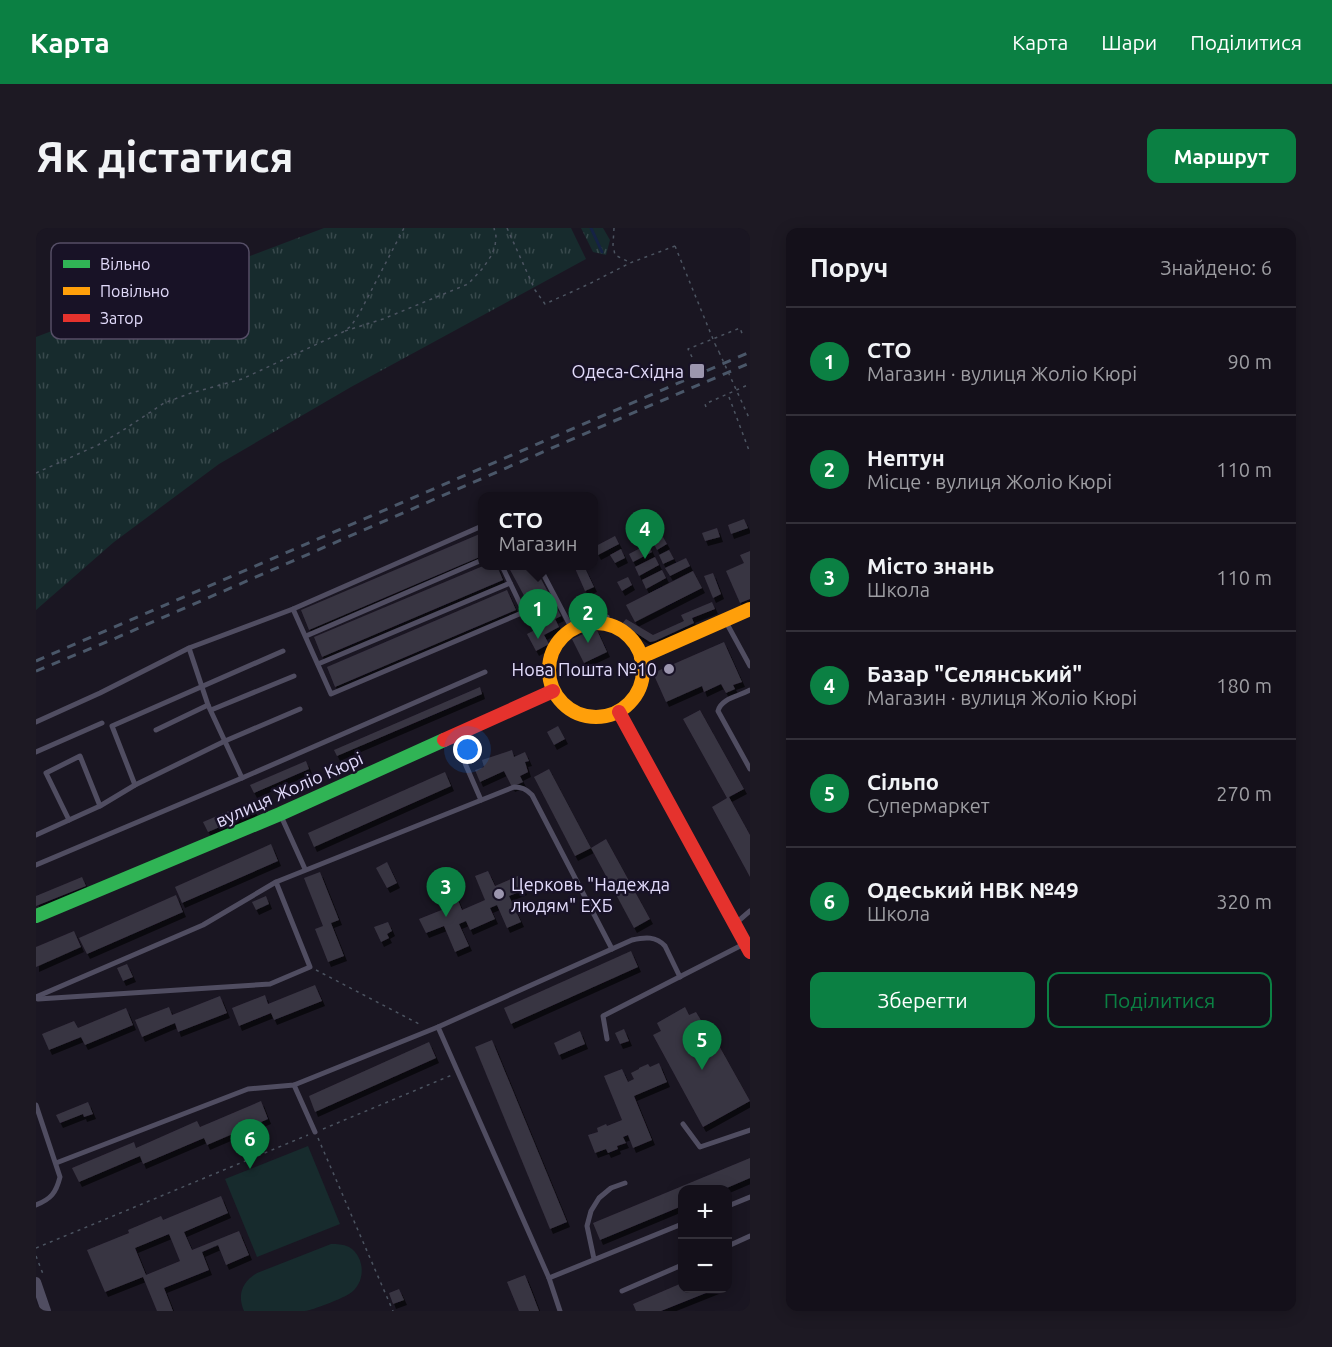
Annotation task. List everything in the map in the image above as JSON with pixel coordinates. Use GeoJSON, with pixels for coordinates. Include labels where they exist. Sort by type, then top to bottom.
{"type":"FeatureCollection","features":[{"type":"Feature","properties":{"kind":"street"},"geometry":{"type":"LineString","coordinates":[[641,657],[750,609]]}},
{"type":"Feature","properties":{"kind":"street"},"geometry":{"type":"LineString","coordinates":[[606,621],[624,632],[634,643],[641,657],[643,673],[640,688],[632,702],[619,712],[605,717],[589,717],[574,712],[562,703],[553,691],[549,676],[550,660],[556,646],[572,629],[606,621]]}},
{"type":"Feature","properties":{"kind":"street","name":"вулиця Жоліо Кюрі"},"geometry":{"type":"LineString","coordinates":[[36,916],[280,814],[553,691]]}},
{"type":"Feature","properties":{"kind":"street"},"geometry":{"type":"LineString","coordinates":[[619,712],[748,947]]}},
{"type":"Feature","properties":{"kind":"street"},"geometry":{"type":"LineString","coordinates":[[36,1282],[46,1311]]}},
{"type":"Feature","properties":{"kind":"lane"},"geometry":{"type":"LineString","coordinates":[[36,722],[189,648],[293,609],[478,528]]}},
{"type":"Feature","properties":{"kind":"lane"},"geometry":{"type":"LineString","coordinates":[[306,636],[478,562]]}},
{"type":"Feature","properties":{"kind":"lane"},"geometry":{"type":"LineString","coordinates":[[293,609],[331,694],[524,612],[504,570]]}},
{"type":"Feature","properties":{"kind":"lane"},"geometry":{"type":"LineString","coordinates":[[541,570],[572,629]]}},
{"type":"Feature","properties":{"kind":"lane"},"geometry":{"type":"LineString","coordinates":[[318,664],[510,582]]}},
{"type":"Feature","properties":{"kind":"lane"},"geometry":{"type":"LineString","coordinates":[[725,620],[750,666]]}},
{"type":"Feature","properties":{"kind":"lane"},"geometry":{"type":"LineString","coordinates":[[189,648],[210,708],[242,778]]}},
{"type":"Feature","properties":{"kind":"lane"},"geometry":{"type":"LineString","coordinates":[[135,785],[112,726],[283,651]]}},
{"type":"Feature","properties":{"kind":"lane"},"geometry":{"type":"LineString","coordinates":[[36,865],[485,672]]}},
{"type":"Feature","properties":{"kind":"lane"},"geometry":{"type":"LineString","coordinates":[[156,730],[294,676]]}},
{"type":"Feature","properties":{"kind":"lane"},"geometry":{"type":"LineString","coordinates":[[750,690],[723,702],[719,705],[718,711],[750,770]]}},
{"type":"Feature","properties":{"kind":"lane"},"geometry":{"type":"LineString","coordinates":[[36,835],[100,806],[135,785],[225,741],[300,709]]}},
{"type":"Feature","properties":{"kind":"lane"},"geometry":{"type":"LineString","coordinates":[[36,752],[102,723]]}},
{"type":"Feature","properties":{"kind":"lane"},"geometry":{"type":"LineString","coordinates":[[454,736],[482,800]]}},
{"type":"Feature","properties":{"kind":"lane"},"geometry":{"type":"LineString","coordinates":[[69,820],[46,773],[80,756],[100,806]]}},
{"type":"Feature","properties":{"kind":"lane"},"geometry":{"type":"LineString","coordinates":[[36,998],[204,925],[276,882],[305,869],[514,786],[526,789],[532,795],[612,949]]}},
{"type":"Feature","properties":{"kind":"lane"},"geometry":{"type":"LineString","coordinates":[[280,814],[305,869]]}},
{"type":"Feature","properties":{"kind":"lane"},"geometry":{"type":"LineString","coordinates":[[36,998],[270,984],[310,967],[276,882]]}},
{"type":"Feature","properties":{"kind":"lane"},"geometry":{"type":"LineString","coordinates":[[735,924],[750,911]]}},
{"type":"Feature","properties":{"kind":"lane"},"geometry":{"type":"LineString","coordinates":[[56,1163],[248,1089],[294,1085],[431,1030],[640,938],[653,938],[662,942],[680,977]]}},
{"type":"Feature","properties":{"kind":"lane"},"geometry":{"type":"LineString","coordinates":[[607,1039],[603,1016],[680,977],[748,947]]}},
{"type":"Feature","properties":{"kind":"lane"},"geometry":{"type":"LineString","coordinates":[[438,1027],[549,1278],[560,1311]]}},
{"type":"Feature","properties":{"kind":"lane"},"geometry":{"type":"LineString","coordinates":[[294,1085],[315,1132]]}},
{"type":"Feature","properties":{"kind":"lane"},"geometry":{"type":"LineString","coordinates":[[36,1106],[60,1177],[58,1187],[47,1201],[36,1206]]}},
{"type":"Feature","properties":{"kind":"lane"},"geometry":{"type":"LineString","coordinates":[[683,1124],[700,1147],[750,1130]]}},
{"type":"Feature","properties":{"kind":"lane"},"geometry":{"type":"LineString","coordinates":[[594,1259],[587,1226],[591,1211],[599,1198],[611,1188],[625,1183]]}},
{"type":"Feature","properties":{"kind":"lane"},"geometry":{"type":"LineString","coordinates":[[732,1204],[750,1197]]}},
{"type":"Feature","properties":{"kind":"lane"},"geometry":{"type":"LineString","coordinates":[[549,1278],[678,1226]]}},
{"type":"Feature","properties":{"kind":"lane"},"geometry":{"type":"LineString","coordinates":[[732,1244],[750,1236]]}},
{"type":"Feature","properties":{"kind":"lane"},"geometry":{"type":"LineString","coordinates":[[622,1291],[678,1267]]}},
{"type":"Feature","properties":{"kind":"path"},"geometry":{"type":"LineString","coordinates":[[343,332],[351,326],[359,314],[404,228]]}},
{"type":"Feature","properties":{"kind":"path"},"geometry":{"type":"LineString","coordinates":[[36,473],[98,445],[164,403],[242,379],[343,332],[383,319],[468,284],[491,256],[495,247],[494,228]]}},
{"type":"Feature","properties":{"kind":"path"},"geometry":{"type":"LineString","coordinates":[[507,228],[535,290],[545,304],[630,262],[675,246],[750,420]]}},
{"type":"Feature","properties":{"kind":"path"},"geometry":{"type":"LineString","coordinates":[[614,228],[615,255],[630,262]]}},
{"type":"Feature","properties":{"kind":"path"},"geometry":{"type":"LineString","coordinates":[[692,357],[688,349],[740,328],[743,336]]}},
{"type":"Feature","properties":{"kind":"path"},"geometry":{"type":"LineString","coordinates":[[706,407],[705,404],[750,384]]}},
{"type":"Feature","properties":{"kind":"path"},"geometry":{"type":"LineString","coordinates":[[729,398],[750,453]]}},
{"type":"Feature","properties":{"kind":"path"},"geometry":{"type":"LineString","coordinates":[[310,967],[431,1030]]}},
{"type":"Feature","properties":{"kind":"path"},"geometry":{"type":"LineString","coordinates":[[36,1248],[458,1072]]}},
{"type":"Feature","properties":{"kind":"path"},"geometry":{"type":"LineString","coordinates":[[315,1132],[393,1311]]}},
{"type":"Feature","properties":{"kind":"green space"},"geometry":{"type":"Polygon","coordinates":[[[324,228],[571,228],[586,259],[351,387],[219,464],[114,542],[36,610],[36,337],[51,331],[51,339],[249,339],[249,256],[324,228]]]}},
{"type":"Feature","properties":{"kind":"green space"},"geometry":{"type":"Polygon","coordinates":[[[581,228],[603,228],[610,240],[606,255],[593,252],[581,228]]]}},
{"type":"Feature","properties":{"kind":"green space"},"geometry":{"type":"Polygon","coordinates":[[[308,1146],[340,1224],[257,1257],[225,1179],[308,1146]]]}},
{"type":"Feature","properties":{"kind":"green space"},"geometry":{"type":"Polygon","coordinates":[[[331,1244],[349,1247],[359,1257],[362,1271],[355,1290],[327,1304],[305,1311],[244,1311],[241,1300],[242,1289],[257,1273],[331,1244]]]}},
{"type":"Feature","properties":{"kind":"building"},"geometry":{"type":"Polygon","coordinates":[[[744,519],[748,528],[731,534],[728,525],[744,519]]]}},
{"type":"Feature","properties":{"kind":"building"},"geometry":{"type":"Polygon","coordinates":[[[717,528],[720,537],[705,541],[702,533],[717,528]]]}},
{"type":"Feature","properties":{"kind":"building"},"geometry":{"type":"Polygon","coordinates":[[[478,535],[478,558],[309,630],[301,610],[478,535]]]}},
{"type":"Feature","properties":{"kind":"building"},"geometry":{"type":"Polygon","coordinates":[[[615,536],[619,544],[598,555],[598,545],[615,536]]]}},
{"type":"Feature","properties":{"kind":"building"},"geometry":{"type":"Polygon","coordinates":[[[663,537],[667,544],[657,550],[653,542],[663,537]]]}},
{"type":"Feature","properties":{"kind":"building"},"geometry":{"type":"Polygon","coordinates":[[[648,544],[652,552],[633,562],[629,554],[648,544]]]}},
{"type":"Feature","properties":{"kind":"building"},"geometry":{"type":"Polygon","coordinates":[[[621,549],[625,558],[615,563],[610,555],[621,549]]]}},
{"type":"Feature","properties":{"kind":"building"},"geometry":{"type":"Polygon","coordinates":[[[669,550],[674,559],[663,564],[659,555],[669,550]]]}},
{"type":"Feature","properties":{"kind":"building"},"geometry":{"type":"Polygon","coordinates":[[[750,551],[750,599],[740,603],[726,571],[744,563],[740,555],[750,551]]]}},
{"type":"Feature","properties":{"kind":"building"},"geometry":{"type":"Polygon","coordinates":[[[655,557],[659,565],[639,576],[635,567],[655,557]]]}},
{"type":"Feature","properties":{"kind":"building"},"geometry":{"type":"Polygon","coordinates":[[[686,558],[690,566],[670,576],[665,568],[686,558]]]}},
{"type":"Feature","properties":{"kind":"building"},"geometry":{"type":"Polygon","coordinates":[[[478,568],[478,570],[499,570],[503,580],[322,657],[314,637],[478,568]]]}},
{"type":"Feature","properties":{"kind":"building"},"geometry":{"type":"Polygon","coordinates":[[[510,570],[536,570],[561,616],[555,619],[559,627],[544,635],[549,644],[536,651],[527,634],[541,627],[510,570]]]}},
{"type":"Feature","properties":{"kind":"building"},"geometry":{"type":"Polygon","coordinates":[[[576,570],[586,570],[594,587],[585,591],[576,570]]]}},
{"type":"Feature","properties":{"kind":"building"},"geometry":{"type":"Polygon","coordinates":[[[662,570],[666,578],[646,589],[642,580],[662,570]]]}},
{"type":"Feature","properties":{"kind":"building"},"geometry":{"type":"Polygon","coordinates":[[[693,571],[702,588],[635,622],[626,605],[693,571]]]}},
{"type":"Feature","properties":{"kind":"building"},"geometry":{"type":"Polygon","coordinates":[[[713,573],[721,594],[713,598],[704,576],[713,573]]]}},
{"type":"Feature","properties":{"kind":"building"},"geometry":{"type":"Polygon","coordinates":[[[628,577],[632,585],[622,591],[617,582],[628,577]]]}},
{"type":"Feature","properties":{"kind":"building"},"geometry":{"type":"Polygon","coordinates":[[[507,590],[516,610],[335,687],[327,667],[507,590]]]}},
{"type":"Feature","properties":{"kind":"building"},"geometry":{"type":"Polygon","coordinates":[[[712,602],[715,609],[692,618],[694,623],[655,641],[650,642],[622,624],[626,619],[653,635],[684,621],[681,615],[712,602]]]}},
{"type":"Feature","properties":{"kind":"building"},"geometry":{"type":"Polygon","coordinates":[[[596,628],[607,652],[584,663],[572,639],[596,628]]]}},
{"type":"Feature","properties":{"kind":"building"},"geometry":{"type":"Polygon","coordinates":[[[724,642],[742,682],[733,685],[735,689],[726,693],[721,684],[704,692],[702,686],[666,702],[653,673],[724,642]]]}},
{"type":"Feature","properties":{"kind":"building"},"geometry":{"type":"Polygon","coordinates":[[[480,687],[482,694],[337,756],[334,750],[480,687]]]}},
{"type":"Feature","properties":{"kind":"building"},"geometry":{"type":"Polygon","coordinates":[[[700,710],[744,789],[729,797],[750,835],[750,877],[712,807],[727,798],[683,719],[700,710]]]}},
{"type":"Feature","properties":{"kind":"building"},"geometry":{"type":"Polygon","coordinates":[[[558,726],[565,739],[554,745],[547,732],[558,726]]]}},
{"type":"Feature","properties":{"kind":"building"},"geometry":{"type":"Polygon","coordinates":[[[512,750],[514,757],[525,752],[529,761],[525,762],[528,772],[520,776],[523,782],[512,787],[504,771],[480,782],[475,770],[484,767],[482,760],[512,750]]]}},
{"type":"Feature","properties":{"kind":"building"},"geometry":{"type":"Polygon","coordinates":[[[306,761],[309,769],[254,793],[250,785],[306,761]]]}},
{"type":"Feature","properties":{"kind":"building"},"geometry":{"type":"Polygon","coordinates":[[[549,769],[591,848],[575,856],[534,777],[549,769]]]}},
{"type":"Feature","properties":{"kind":"building"},"geometry":{"type":"Polygon","coordinates":[[[445,772],[451,786],[314,847],[308,833],[445,772]]]}},
{"type":"Feature","properties":{"kind":"building"},"geometry":{"type":"Polygon","coordinates":[[[250,802],[255,812],[208,832],[203,822],[250,802]]]}},
{"type":"Feature","properties":{"kind":"building"},"geometry":{"type":"Polygon","coordinates":[[[606,839],[650,919],[634,928],[591,848],[606,839]]]}},
{"type":"Feature","properties":{"kind":"building"},"geometry":{"type":"Polygon","coordinates":[[[271,844],[278,861],[182,903],[175,887],[271,844]]]}},
{"type":"Feature","properties":{"kind":"building"},"geometry":{"type":"Polygon","coordinates":[[[387,862],[397,883],[387,888],[376,868],[387,862]]]}},
{"type":"Feature","properties":{"kind":"building"},"geometry":{"type":"Polygon","coordinates":[[[488,871],[495,886],[518,876],[524,890],[509,896],[521,922],[507,928],[497,905],[490,908],[495,919],[470,930],[466,921],[459,924],[469,946],[455,952],[444,926],[426,933],[419,919],[444,909],[436,890],[451,883],[462,910],[485,900],[475,876],[488,871]]]}},
{"type":"Feature","properties":{"kind":"building"},"geometry":{"type":"Polygon","coordinates":[[[320,872],[339,920],[331,923],[344,956],[328,962],[315,929],[323,926],[304,878],[320,872]]]}},
{"type":"Feature","properties":{"kind":"building"},"geometry":{"type":"Polygon","coordinates":[[[82,877],[86,886],[36,906],[36,896],[82,877]]]}},
{"type":"Feature","properties":{"kind":"building"},"geometry":{"type":"Polygon","coordinates":[[[176,895],[183,912],[87,954],[79,938],[176,895]]]}},
{"type":"Feature","properties":{"kind":"building"},"geometry":{"type":"Polygon","coordinates":[[[266,896],[269,904],[256,910],[252,902],[266,896]]]}},
{"type":"Feature","properties":{"kind":"building"},"geometry":{"type":"Polygon","coordinates":[[[388,922],[392,931],[387,934],[389,938],[381,942],[374,927],[388,922]]]}},
{"type":"Feature","properties":{"kind":"building"},"geometry":{"type":"Polygon","coordinates":[[[74,931],[81,947],[36,967],[36,947],[74,931]]]}},
{"type":"Feature","properties":{"kind":"building"},"geometry":{"type":"Polygon","coordinates":[[[631,951],[638,967],[511,1024],[504,1008],[631,951]]]}},
{"type":"Feature","properties":{"kind":"building"},"geometry":{"type":"Polygon","coordinates":[[[127,964],[133,977],[123,981],[117,968],[127,964]]]}},
{"type":"Feature","properties":{"kind":"building"},"geometry":{"type":"Polygon","coordinates":[[[315,985],[322,1001],[274,1020],[271,1013],[239,1026],[232,1008],[265,995],[268,1004],[315,985]]]}},
{"type":"Feature","properties":{"kind":"building"},"geometry":{"type":"Polygon","coordinates":[[[220,996],[227,1013],[178,1032],[175,1023],[142,1037],[135,1020],[169,1007],[172,1015],[220,996]]]}},
{"type":"Feature","properties":{"kind":"building"},"geometry":{"type":"Polygon","coordinates":[[[685,1007],[689,1015],[696,1012],[705,1027],[708,1026],[750,1101],[703,1127],[653,1035],[661,1031],[657,1023],[685,1007]]]}},
{"type":"Feature","properties":{"kind":"building"},"geometry":{"type":"Polygon","coordinates":[[[126,1008],[133,1025],[85,1045],[81,1037],[49,1050],[42,1034],[74,1021],[78,1028],[126,1008]]]}},
{"type":"Feature","properties":{"kind":"building"},"geometry":{"type":"Polygon","coordinates":[[[624,1029],[629,1041],[620,1044],[615,1033],[624,1029]]]}},
{"type":"Feature","properties":{"kind":"building"},"geometry":{"type":"Polygon","coordinates":[[[580,1031],[585,1044],[559,1055],[554,1043],[580,1031]]]}},
{"type":"Feature","properties":{"kind":"building"},"geometry":{"type":"Polygon","coordinates":[[[492,1040],[567,1222],[550,1229],[475,1047],[492,1040]]]}},
{"type":"Feature","properties":{"kind":"building"},"geometry":{"type":"Polygon","coordinates":[[[429,1042],[436,1058],[315,1112],[309,1096],[429,1042]]]}},
{"type":"Feature","properties":{"kind":"building"},"geometry":{"type":"Polygon","coordinates":[[[659,1063],[667,1082],[634,1096],[652,1140],[633,1148],[628,1135],[623,1137],[626,1143],[617,1146],[618,1149],[608,1153],[606,1149],[595,1153],[588,1135],[598,1132],[597,1128],[606,1124],[607,1126],[622,1120],[604,1076],[622,1069],[628,1082],[634,1079],[631,1073],[639,1068],[659,1063]]]}},
{"type":"Feature","properties":{"kind":"building"},"geometry":{"type":"Polygon","coordinates":[[[261,1101],[268,1119],[207,1145],[204,1138],[143,1164],[140,1156],[79,1182],[72,1168],[134,1142],[136,1148],[197,1121],[200,1127],[261,1101]]]}},
{"type":"Feature","properties":{"kind":"building"},"geometry":{"type":"Polygon","coordinates":[[[88,1102],[93,1114],[84,1117],[83,1114],[60,1123],[56,1115],[88,1102]]]}},
{"type":"Feature","properties":{"kind":"building"},"geometry":{"type":"Polygon","coordinates":[[[750,1158],[750,1178],[732,1186],[685,1185],[750,1158]]]}},
{"type":"Feature","properties":{"kind":"building"},"geometry":{"type":"Polygon","coordinates":[[[678,1188],[678,1208],[600,1240],[593,1223],[678,1188]]]}},
{"type":"Feature","properties":{"kind":"building"},"geometry":{"type":"Polygon","coordinates":[[[221,1196],[228,1213],[184,1232],[192,1250],[239,1231],[249,1255],[226,1265],[218,1245],[202,1252],[209,1270],[164,1288],[173,1311],[157,1311],[143,1277],[105,1292],[87,1250],[129,1233],[128,1230],[161,1216],[163,1220],[221,1196]],[[169,1234],[135,1248],[146,1275],[180,1261],[169,1234]]]}},
{"type":"Feature","properties":{"kind":"building"},"geometry":{"type":"Polygon","coordinates":[[[525,1275],[539,1311],[519,1311],[507,1282],[525,1275]]]}},
{"type":"Feature","properties":{"kind":"building"},"geometry":{"type":"Polygon","coordinates":[[[678,1285],[678,1293],[706,1293],[661,1311],[636,1311],[633,1304],[678,1285]]]}},
{"type":"Feature","properties":{"kind":"building"},"geometry":{"type":"Polygon","coordinates":[[[399,1289],[404,1300],[393,1304],[389,1293],[399,1289]]]}},
{"type":"Feature","properties":{"kind":"waterway"},"geometry":{"type":"LineString","coordinates":[[591,228],[602,252]]}},
{"type":"Feature","properties":{"kind":"railway"},"geometry":{"type":"LineString","coordinates":[[36,661],[750,352]]}},
{"type":"Feature","properties":{"kind":"railway"},"geometry":{"type":"LineString","coordinates":[[36,671],[750,363]]}},
{"type":"Feature","properties":{"kind":"traffic: fast"},"geometry":{"type":"LineString","coordinates":[[36,916],[280,814],[444,740]]}},
{"type":"Feature","properties":{"kind":"traffic: slow"},"geometry":{"type":"LineString","coordinates":[[641,657],[750,609]]}},
{"type":"Feature","properties":{"kind":"traffic: slow"},"geometry":{"type":"LineString","coordinates":[[596,623],[614,627],[629,637],[639,652],[643,670],[639,688],[629,703],[614,713],[596,717],[578,713],[563,703],[553,688],[549,670],[553,652],[563,637],[578,627],[596,623]]}},
{"type":"Feature","properties":{"kind":"traffic: jam"},"geometry":{"type":"LineString","coordinates":[[444,740],[553,691]]}},
{"type":"Feature","properties":{"kind":"traffic: jam"},"geometry":{"type":"LineString","coordinates":[[619,712],[750,952]]}},
{"type":"Feature","properties":{"kind":"place","name":"Одеса-Східна"},"geometry":{"type":"Point","coordinates":[697,371]}},
{"type":"Feature","properties":{"kind":"place","name":"Базар \"Селянський\""},"geometry":{"type":"Point","coordinates":[645,559]}},
{"type":"Feature","properties":{"kind":"place","name":"СТО"},"geometry":{"type":"Point","coordinates":[538,639]}},
{"type":"Feature","properties":{"kind":"place","name":"Нептун"},"geometry":{"type":"Point","coordinates":[588,643]}},
{"type":"Feature","properties":{"kind":"place","name":"Нова Пошта №10"},"geometry":{"type":"Point","coordinates":[669,669]}},
{"type":"Feature","properties":{"kind":"place","name":"Церковь \"Надежда людям\" ЕХБ"},"geometry":{"type":"Point","coordinates":[499,894]}},
{"type":"Feature","properties":{"kind":"place","name":"Місто знань"},"geometry":{"type":"Point","coordinates":[446,917]}},
{"type":"Feature","properties":{"kind":"place","name":"Сільпо"},"geometry":{"type":"Point","coordinates":[702,1070]}},
{"type":"Feature","properties":{"kind":"place","name":"Одеський НВК №49"},"geometry":{"type":"Point","coordinates":[250,1169]}}]}
